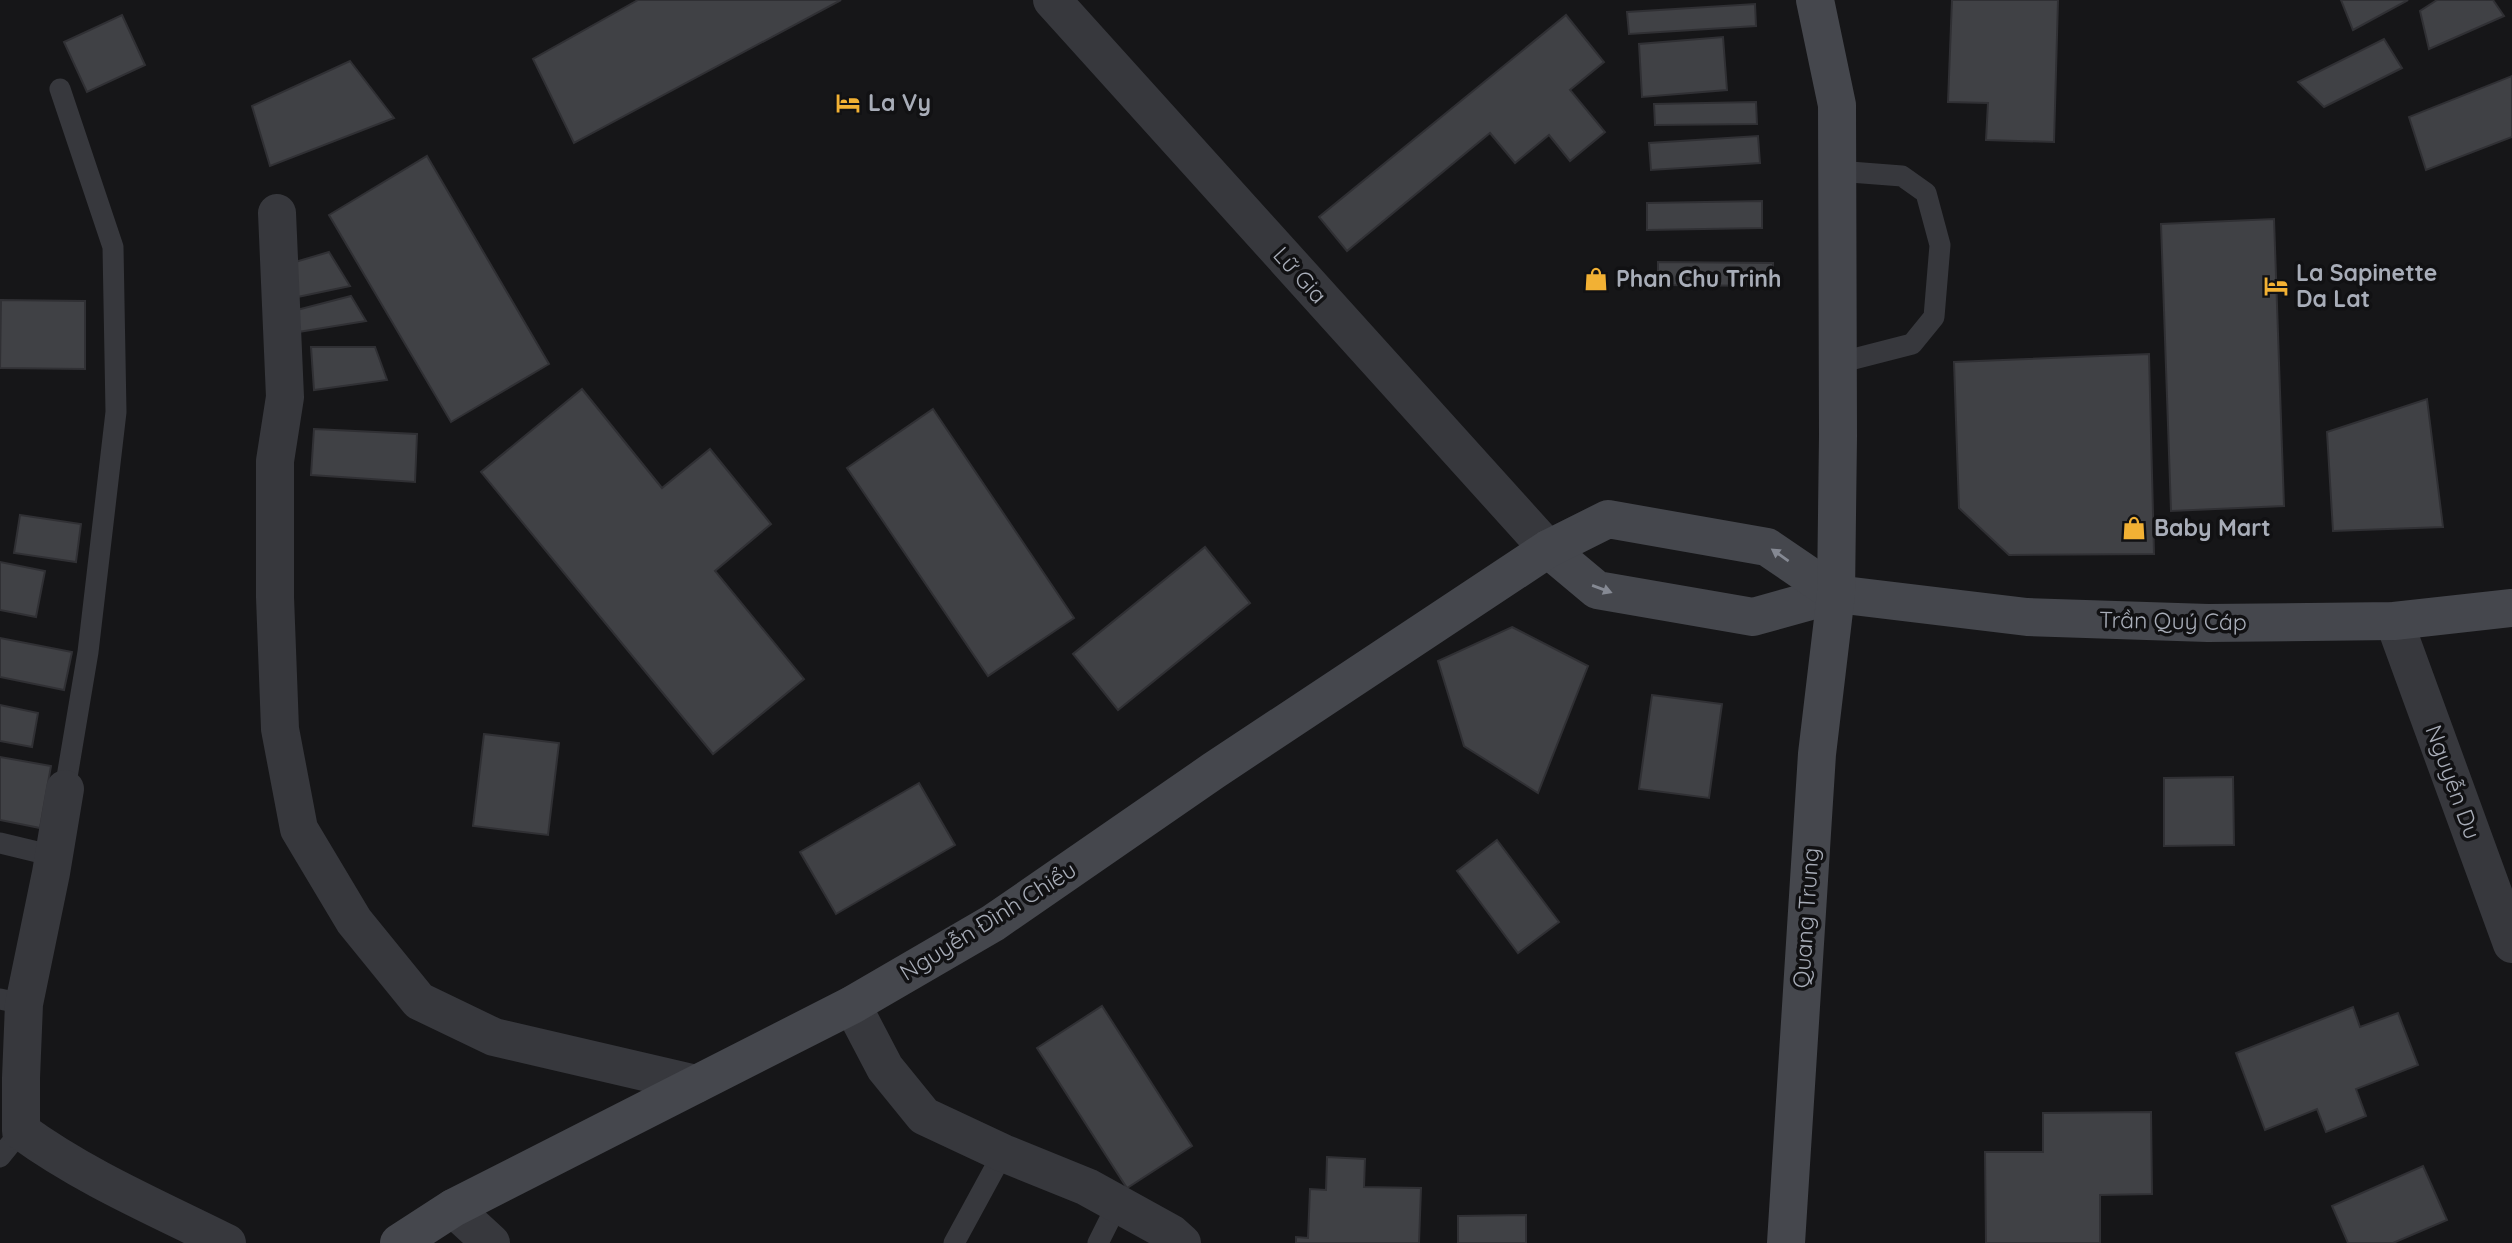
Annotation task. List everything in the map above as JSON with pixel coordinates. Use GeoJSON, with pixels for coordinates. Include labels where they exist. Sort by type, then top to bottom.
{"type":"FeatureCollection","features":[{"type":"Feature","properties":{"kind":"main road"},"geometry":{"type":"LineString","coordinates":[[1548,549],[1597,590],[1753,617],[1836,594],[1837,105],[1815,0]]}},
{"type":"Feature","properties":{"kind":"main road","name":"Nguyễn Đình Chiểu"},"geometry":{"type":"LineString","coordinates":[[399,1243],[453,1208],[852,1004],[993,923],[1213,771],[1548,549],[1608,519],[1767,547],[1836,594]]}},
{"type":"Feature","properties":{"kind":"main road","name":"Trần Quý Cáp"},"geometry":{"type":"LineString","coordinates":[[1836,594],[2027,617],[2207,623],[2394,621],[2512,608]]}},
{"type":"Feature","properties":{"kind":"main road","name":"Quang Trung"},"geometry":{"type":"LineString","coordinates":[[1786,1243],[1817,754],[1836,594]]}},
{"type":"Feature","properties":{"kind":"street","name":"Lữ Gia"},"geometry":{"type":"LineString","coordinates":[[1052,0],[1548,549]]}},
{"type":"Feature","properties":{"kind":"street"},"geometry":{"type":"LineString","coordinates":[[277,213],[285,397],[275,461],[279,703],[280,729],[299,829],[354,921],[419,1001],[494,1037],[696,1084]]}},
{"type":"Feature","properties":{"kind":"street","name":"Nguyễn Du"},"geometry":{"type":"LineString","coordinates":[[2394,621],[2512,944]]}},
{"type":"Feature","properties":{"kind":"street"},"geometry":{"type":"LineString","coordinates":[[65,789],[54,856],[12,1001],[20,1078],[10,1144],[52,1153],[227,1243]]}},
{"type":"Feature","properties":{"kind":"street"},"geometry":{"type":"LineString","coordinates":[[852,1004],[885,1069],[924,1115],[1003,1153],[1087,1187],[1172,1234],[1182,1243]]}},
{"type":"Feature","properties":{"kind":"street"},"geometry":{"type":"LineString","coordinates":[[453,1208],[491,1243]]}},
{"type":"Feature","properties":{"kind":"lane"},"geometry":{"type":"LineString","coordinates":[[60,89],[113,247],[116,412],[88,652],[65,789]]}},
{"type":"Feature","properties":{"kind":"lane"},"geometry":{"type":"LineString","coordinates":[[1837,171],[1902,176],[1926,193],[1940,244],[1934,317],[1912,344],[1838,363]]}},
{"type":"Feature","properties":{"kind":"lane"},"geometry":{"type":"LineString","coordinates":[[0,843],[54,856]]}},
{"type":"Feature","properties":{"kind":"lane"},"geometry":{"type":"LineString","coordinates":[[954,1243],[1003,1153]]}},
{"type":"Feature","properties":{"kind":"lane"},"geometry":{"type":"LineString","coordinates":[[1098,1243],[1118,1203]]}},
{"type":"Feature","properties":{"kind":"building"},"geometry":{"type":"Polygon","coordinates":[[[638,0],[841,0],[574,143],[533,59],[638,0]]]}},
{"type":"Feature","properties":{"kind":"building"},"geometry":{"type":"Polygon","coordinates":[[[1952,0],[2058,0],[2054,142],[1986,140],[1988,103],[1948,102],[1952,0]]]}},
{"type":"Feature","properties":{"kind":"building"},"geometry":{"type":"Polygon","coordinates":[[[2341,0],[2408,0],[2353,30],[2341,0]]]}},
{"type":"Feature","properties":{"kind":"building"},"geometry":{"type":"Polygon","coordinates":[[[2437,0],[2493,0],[2504,16],[2429,49],[2420,11],[2437,0]]]}},
{"type":"Feature","properties":{"kind":"building"},"geometry":{"type":"Polygon","coordinates":[[[1755,4],[1756,26],[1629,34],[1627,12],[1755,4]]]}},
{"type":"Feature","properties":{"kind":"building"},"geometry":{"type":"Polygon","coordinates":[[[122,15],[145,65],[87,92],[64,42],[122,15]]]}},
{"type":"Feature","properties":{"kind":"building"},"geometry":{"type":"Polygon","coordinates":[[[1566,15],[1604,62],[1570,90],[1605,132],[1570,161],[1549,135],[1515,163],[1490,133],[1347,251],[1319,217],[1566,15]]]}},
{"type":"Feature","properties":{"kind":"building"},"geometry":{"type":"Polygon","coordinates":[[[1723,37],[1727,90],[1642,97],[1639,44],[1723,37]]]}},
{"type":"Feature","properties":{"kind":"building"},"geometry":{"type":"Polygon","coordinates":[[[2384,39],[2402,68],[2324,107],[2298,82],[2384,39]]]}},
{"type":"Feature","properties":{"kind":"building"},"geometry":{"type":"Polygon","coordinates":[[[350,61],[394,118],[270,166],[252,106],[350,61]]]}},
{"type":"Feature","properties":{"kind":"building"},"geometry":{"type":"Polygon","coordinates":[[[2512,76],[2512,137],[2426,170],[2409,117],[2512,76]]]}},
{"type":"Feature","properties":{"kind":"building"},"geometry":{"type":"Polygon","coordinates":[[[1756,102],[1757,124],[1655,125],[1654,104],[1756,102]]]}},
{"type":"Feature","properties":{"kind":"building"},"geometry":{"type":"Polygon","coordinates":[[[1758,136],[1760,163],[1651,170],[1649,143],[1758,136]]]}},
{"type":"Feature","properties":{"kind":"building"},"geometry":{"type":"Polygon","coordinates":[[[427,156],[549,364],[451,422],[329,215],[427,156]]]}},
{"type":"Feature","properties":{"kind":"building"},"geometry":{"type":"Polygon","coordinates":[[[1762,201],[1762,228],[1647,230],[1647,203],[1762,201]]]}},
{"type":"Feature","properties":{"kind":"building"},"geometry":{"type":"Polygon","coordinates":[[[2274,219],[2284,506],[2171,511],[2161,224],[2274,219]]]}},
{"type":"Feature","properties":{"kind":"building"},"geometry":{"type":"Polygon","coordinates":[[[329,252],[350,286],[288,299],[285,265],[329,252]]]}},
{"type":"Feature","properties":{"kind":"building"},"geometry":{"type":"Polygon","coordinates":[[[1658,262],[1773,263],[1773,286],[1658,285],[1658,262]]]}},
{"type":"Feature","properties":{"kind":"building"},"geometry":{"type":"Polygon","coordinates":[[[351,296],[366,321],[292,333],[289,312],[351,296]]]}},
{"type":"Feature","properties":{"kind":"building"},"geometry":{"type":"Polygon","coordinates":[[[1,300],[85,301],[85,369],[0,368],[1,300]]]}},
{"type":"Feature","properties":{"kind":"building"},"geometry":{"type":"Polygon","coordinates":[[[311,347],[375,347],[387,380],[314,390],[311,347]]]}},
{"type":"Feature","properties":{"kind":"building"},"geometry":{"type":"Polygon","coordinates":[[[2149,354],[2154,554],[2009,555],[1959,508],[1954,362],[2149,354]]]}},
{"type":"Feature","properties":{"kind":"building"},"geometry":{"type":"Polygon","coordinates":[[[582,389],[662,488],[710,449],[771,524],[715,571],[804,679],[713,754],[481,472],[582,389]]]}},
{"type":"Feature","properties":{"kind":"building"},"geometry":{"type":"Polygon","coordinates":[[[2427,399],[2443,527],[2333,531],[2327,432],[2427,399]]]}},
{"type":"Feature","properties":{"kind":"building"},"geometry":{"type":"Polygon","coordinates":[[[933,409],[1074,618],[988,676],[847,468],[933,409]]]}},
{"type":"Feature","properties":{"kind":"building"},"geometry":{"type":"Polygon","coordinates":[[[314,429],[417,434],[415,482],[311,475],[314,429]]]}},
{"type":"Feature","properties":{"kind":"building"},"geometry":{"type":"Polygon","coordinates":[[[20,515],[81,524],[76,562],[14,553],[20,515]]]}},
{"type":"Feature","properties":{"kind":"building"},"geometry":{"type":"Polygon","coordinates":[[[1205,547],[1250,603],[1118,710],[1073,654],[1205,547]]]}},
{"type":"Feature","properties":{"kind":"building"},"geometry":{"type":"Polygon","coordinates":[[[0,562],[45,571],[36,617],[0,610],[0,562]]]}},
{"type":"Feature","properties":{"kind":"building"},"geometry":{"type":"Polygon","coordinates":[[[1512,627],[1588,666],[1538,793],[1464,746],[1438,661],[1512,627]]]}},
{"type":"Feature","properties":{"kind":"building"},"geometry":{"type":"Polygon","coordinates":[[[0,638],[72,652],[64,690],[0,677],[0,638]]]}},
{"type":"Feature","properties":{"kind":"building"},"geometry":{"type":"Polygon","coordinates":[[[1652,695],[1722,704],[1709,798],[1639,789],[1652,695]]]}},
{"type":"Feature","properties":{"kind":"building"},"geometry":{"type":"Polygon","coordinates":[[[0,705],[38,713],[32,747],[0,741],[0,705]]]}},
{"type":"Feature","properties":{"kind":"building"},"geometry":{"type":"Polygon","coordinates":[[[484,734],[559,743],[548,835],[473,826],[484,734]]]}},
{"type":"Feature","properties":{"kind":"building"},"geometry":{"type":"Polygon","coordinates":[[[0,757],[51,766],[40,828],[0,820],[0,757]]]}},
{"type":"Feature","properties":{"kind":"building"},"geometry":{"type":"Polygon","coordinates":[[[2233,777],[2234,845],[2164,846],[2164,778],[2233,777]]]}},
{"type":"Feature","properties":{"kind":"building"},"geometry":{"type":"Polygon","coordinates":[[[919,783],[955,845],[836,914],[800,852],[919,783]]]}},
{"type":"Feature","properties":{"kind":"building"},"geometry":{"type":"Polygon","coordinates":[[[1497,840],[1559,922],[1518,953],[1457,871],[1497,840]]]}},
{"type":"Feature","properties":{"kind":"building"},"geometry":{"type":"Polygon","coordinates":[[[1102,1006],[1192,1146],[1127,1188],[1037,1048],[1102,1006]]]}},
{"type":"Feature","properties":{"kind":"building"},"geometry":{"type":"Polygon","coordinates":[[[2353,1007],[2360,1027],[2398,1013],[2418,1065],[2356,1089],[2366,1116],[2326,1132],[2317,1109],[2265,1130],[2236,1053],[2353,1007]]]}},
{"type":"Feature","properties":{"kind":"building"},"geometry":{"type":"Polygon","coordinates":[[[2151,1112],[2152,1194],[2100,1195],[2100,1243],[1986,1243],[1985,1152],[2043,1152],[2043,1113],[2151,1112]]]}},
{"type":"Feature","properties":{"kind":"building"},"geometry":{"type":"Polygon","coordinates":[[[1327,1157],[1365,1159],[1364,1187],[1421,1188],[1419,1243],[1296,1243],[1296,1237],[1308,1238],[1310,1189],[1326,1190],[1327,1157]]]}},
{"type":"Feature","properties":{"kind":"building"},"geometry":{"type":"Polygon","coordinates":[[[2423,1166],[2447,1220],[2393,1243],[2348,1243],[2332,1206],[2423,1166]]]}},
{"type":"Feature","properties":{"kind":"building"},"geometry":{"type":"Polygon","coordinates":[[[1526,1215],[1526,1243],[1458,1243],[1458,1216],[1526,1215]]]}},
{"type":"Feature","properties":{"kind":"place","name":"La Vy"},"geometry":{"type":"Point","coordinates":[848,103]}},
{"type":"Feature","properties":{"kind":"place","name":"Phan Chu Trinh"},"geometry":{"type":"Point","coordinates":[1596,279]}},
{"type":"Feature","properties":{"kind":"place","name":"La Sapinette Da Lat"},"geometry":{"type":"Point","coordinates":[2276,286]}},
{"type":"Feature","properties":{"kind":"place","name":"Baby Mart"},"geometry":{"type":"Point","coordinates":[2134,528]}}]}
